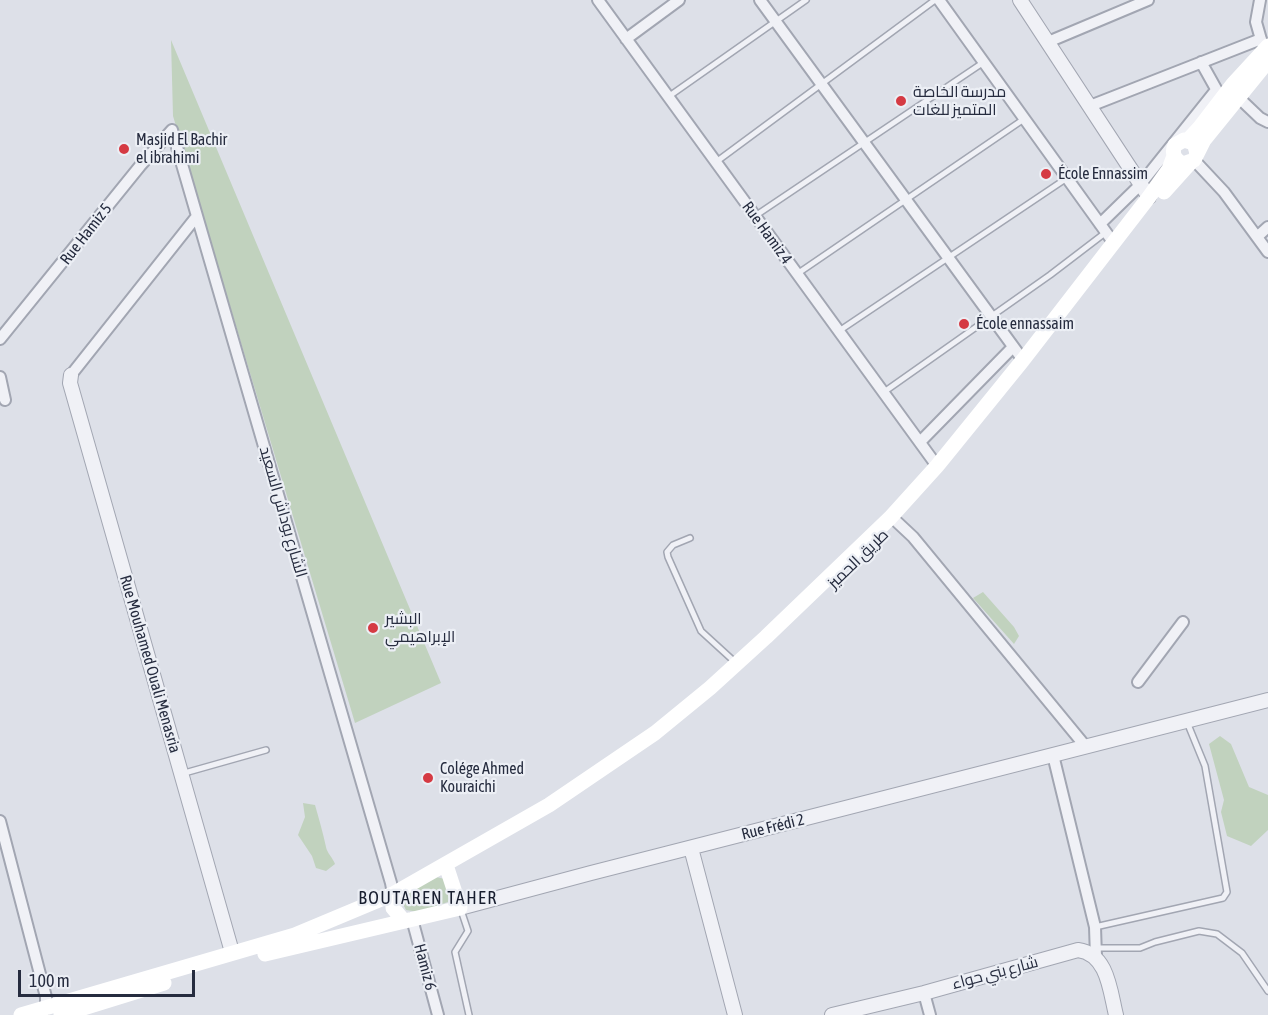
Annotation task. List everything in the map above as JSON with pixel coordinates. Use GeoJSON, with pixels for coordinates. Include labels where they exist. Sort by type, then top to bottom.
{"type":"FeatureCollection","features":[{"type":"Feature","properties":{"kind":"main road","name":"طريق الحميز"},"geometry":{"type":"LineString","coordinates":[[1193,154],[1219,95],[1233,84],[1265,48]]}},
{"type":"Feature","properties":{"kind":"main road","name":"طريق الحميز"},"geometry":{"type":"LineString","coordinates":[[448,869],[554,812],[660,739],[716,694],[897,522],[951,462],[1029,365],[1238,97],[1265,48]]}},
{"type":"Feature","properties":{"kind":"main road","name":"طريق الحميز"},"geometry":{"type":"LineString","coordinates":[[448,869],[549,805],[655,733],[737,664],[890,518],[937,466],[1023,360],[1106,232],[1144,191],[1169,169],[1174,156],[1173,149],[1177,142],[1193,154]]}},
{"type":"Feature","properties":{"kind":"main road"},"geometry":{"type":"LineString","coordinates":[[1174,156],[1183,164],[1193,154]]}},
{"type":"Feature","properties":{"kind":"main road"},"geometry":{"type":"LineString","coordinates":[[21,1015],[324,924],[448,869],[460,908],[248,958],[61,1015]]}},
{"type":"Feature","properties":{"kind":"main road"},"geometry":{"type":"LineString","coordinates":[[393,894],[393,908],[407,920]]}},
{"type":"Feature","properties":{"kind":"street"},"geometry":{"type":"LineString","coordinates":[[626,39],[680,0]]}},
{"type":"Feature","properties":{"kind":"street"},"geometry":{"type":"LineString","coordinates":[[760,0],[1023,360]]}},
{"type":"Feature","properties":{"kind":"street"},"geometry":{"type":"LineString","coordinates":[[937,0],[1106,232],[1144,191],[1219,95],[1201,62]]}},
{"type":"Feature","properties":{"kind":"street"},"geometry":{"type":"LineString","coordinates":[[1048,42],[1148,0]]}},
{"type":"Feature","properties":{"kind":"street"},"geometry":{"type":"LineString","coordinates":[[1090,106],[1201,62],[1265,48],[1256,22],[1260,0]]}},
{"type":"Feature","properties":{"kind":"street","name":"Rue Hamiz 4"},"geometry":{"type":"LineString","coordinates":[[600,1],[937,466]]}},
{"type":"Feature","properties":{"kind":"street"},"geometry":{"type":"LineString","coordinates":[[1023,1],[1144,191]]}},
{"type":"Feature","properties":{"kind":"street"},"geometry":{"type":"LineString","coordinates":[[1238,97],[1260,118],[1268,122]]}},
{"type":"Feature","properties":{"kind":"street","name":"الشارع بوداش السعيد"},"geometry":{"type":"LineString","coordinates":[[172,130],[393,894]]}},
{"type":"Feature","properties":{"kind":"street","name":"Rue Hamiz 5"},"geometry":{"type":"LineString","coordinates":[[0,339],[140,166],[172,130]]}},
{"type":"Feature","properties":{"kind":"street"},"geometry":{"type":"LineString","coordinates":[[1193,154],[1268,252]]}},
{"type":"Feature","properties":{"kind":"street"},"geometry":{"type":"LineString","coordinates":[[72,375],[197,216]]}},
{"type":"Feature","properties":{"kind":"street"},"geometry":{"type":"LineString","coordinates":[[1257,237],[1268,227]]}},
{"type":"Feature","properties":{"kind":"street"},"geometry":{"type":"LineString","coordinates":[[920,442],[1013,347]]}},
{"type":"Feature","properties":{"kind":"street","name":"Rue Mouhamed Ouali Menasria"},"geometry":{"type":"LineString","coordinates":[[72,375],[70,383],[232,952]]}},
{"type":"Feature","properties":{"kind":"street"},"geometry":{"type":"LineString","coordinates":[[0,378],[5,399]]}},
{"type":"Feature","properties":{"kind":"street"},"geometry":{"type":"LineString","coordinates":[[897,522],[913,537],[1086,747]]}},
{"type":"Feature","properties":{"kind":"street"},"geometry":{"type":"LineString","coordinates":[[1138,682],[1183,622]]}},
{"type":"Feature","properties":{"kind":"street","name":"Rue Frédi 2"},"geometry":{"type":"LineString","coordinates":[[460,908],[1268,700]]}},
{"type":"Feature","properties":{"kind":"street"},"geometry":{"type":"LineString","coordinates":[[1053,755],[1095,927],[1096,952],[1107,977],[1116,1015]]}},
{"type":"Feature","properties":{"kind":"street"},"geometry":{"type":"LineString","coordinates":[[0,821],[46,997],[46,1008]]}},
{"type":"Feature","properties":{"kind":"street"},"geometry":{"type":"LineString","coordinates":[[691,848],[735,1015]]}},
{"type":"Feature","properties":{"kind":"street","name":"Hamiz 6"},"geometry":{"type":"LineString","coordinates":[[407,920],[438,1015]]}},
{"type":"Feature","properties":{"kind":"street","name":"شارع بني حواء"},"geometry":{"type":"LineString","coordinates":[[832,1015],[924,993],[1078,950],[1096,952]]}},
{"type":"Feature","properties":{"kind":"street"},"geometry":{"type":"LineString","coordinates":[[924,993],[930,1015]]}},
{"type":"Feature","properties":{"kind":"lane"},"geometry":{"type":"LineString","coordinates":[[668,97],[806,0]]}},
{"type":"Feature","properties":{"kind":"lane"},"geometry":{"type":"LineString","coordinates":[[716,162],[937,0]]}},
{"type":"Feature","properties":{"kind":"lane"},"geometry":{"type":"LineString","coordinates":[[755,216],[984,62]]}},
{"type":"Feature","properties":{"kind":"lane"},"geometry":{"type":"LineString","coordinates":[[797,274],[1024,118]]}},
{"type":"Feature","properties":{"kind":"lane"},"geometry":{"type":"LineString","coordinates":[[839,331],[1067,177]]}},
{"type":"Feature","properties":{"kind":"lane"},"geometry":{"type":"LineString","coordinates":[[883,393],[1050,275],[1106,232]]}},
{"type":"Feature","properties":{"kind":"lane"},"geometry":{"type":"LineString","coordinates":[[690,537],[673,545],[667,552],[668,557],[701,631],[737,664]]}},
{"type":"Feature","properties":{"kind":"lane"},"geometry":{"type":"LineString","coordinates":[[1095,927],[1223,898],[1227,892],[1205,766],[1186,721]]}},
{"type":"Feature","properties":{"kind":"lane"},"geometry":{"type":"LineString","coordinates":[[181,774],[266,750]]}},
{"type":"Feature","properties":{"kind":"lane"},"geometry":{"type":"LineString","coordinates":[[460,908],[468,931],[455,952],[469,1015]]}},
{"type":"Feature","properties":{"kind":"lane"},"geometry":{"type":"LineString","coordinates":[[1096,952],[1140,948],[1199,931],[1217,934],[1242,953],[1268,991]]}},
{"type":"Feature","properties":{"kind":"green space"},"geometry":{"type":"Polygon","coordinates":[[[171,40],[441,683],[355,723],[173,116],[171,40]]]}},
{"type":"Feature","properties":{"kind":"green space"},"geometry":{"type":"Polygon","coordinates":[[[983,592],[1014,627],[1019,636],[1014,644],[973,598],[983,592]]]}},
{"type":"Feature","properties":{"kind":"green space"},"geometry":{"type":"Polygon","coordinates":[[[1220,736],[1231,744],[1249,787],[1268,795],[1268,830],[1251,846],[1227,836],[1221,812],[1224,800],[1209,744],[1220,736]]]}},
{"type":"Feature","properties":{"kind":"green space"},"geometry":{"type":"Polygon","coordinates":[[[303,803],[315,805],[327,849],[335,864],[326,871],[316,868],[312,856],[298,835],[305,817],[303,803]]]}},
{"type":"Feature","properties":{"kind":"green space"},"geometry":{"type":"Polygon","coordinates":[[[436,877],[445,879],[450,895],[448,902],[419,912],[406,910],[401,900],[403,894],[436,877]]]}},
{"type":"Feature","properties":{"kind":"place","name":"مدرسة الخاصة المتميز للغات"},"geometry":{"type":"Point","coordinates":[901,101]}},
{"type":"Feature","properties":{"kind":"place","name":"Masjid El Bachir el ibrahimi"},"geometry":{"type":"Point","coordinates":[124,149]}},
{"type":"Feature","properties":{"kind":"place","name":"École Ennassim"},"geometry":{"type":"Point","coordinates":[1046,174]}},
{"type":"Feature","properties":{"kind":"place","name":"École ennassaim"},"geometry":{"type":"Point","coordinates":[964,324]}},
{"type":"Feature","properties":{"kind":"place","name":"البشير الإبراهيمي"},"geometry":{"type":"Point","coordinates":[373,628]}},
{"type":"Feature","properties":{"kind":"place","name":"Colége Ahmed Kouraichi"},"geometry":{"type":"Point","coordinates":[428,778]}},
{"type":"Feature","properties":{"kind":"district","name":"BOUTAREN TAHER"},"geometry":{"type":"Point","coordinates":[428,898]}}]}
